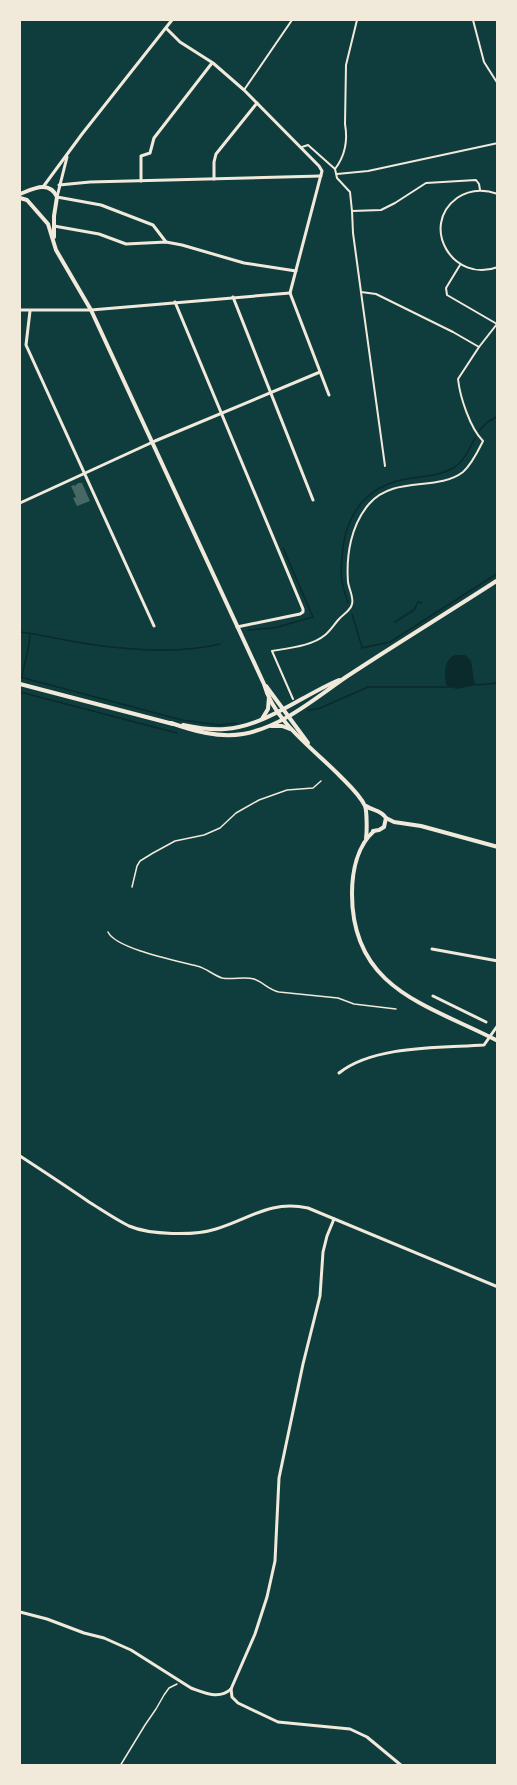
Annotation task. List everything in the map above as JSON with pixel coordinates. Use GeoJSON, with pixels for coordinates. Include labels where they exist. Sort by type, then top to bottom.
{"type":"FeatureCollection","features":[{"type":"Feature","properties":{"kind":"street"},"geometry":{"type":"LineString","coordinates":[[43,187],[172,20]]}},
{"type":"Feature","properties":{"kind":"street"},"geometry":{"type":"LineString","coordinates":[[244,90],[292,20]]}},
{"type":"Feature","properties":{"kind":"street"},"geometry":{"type":"LineString","coordinates":[[335,169],[343,158],[347,134],[345,124],[346,65],[357,20]]}},
{"type":"Feature","properties":{"kind":"street"},"geometry":{"type":"LineString","coordinates":[[473,20],[484,62],[498,84]]}},
{"type":"Feature","properties":{"kind":"street"},"geometry":{"type":"LineString","coordinates":[[166,28],[180,42],[213,63],[244,90],[322,171],[290,293],[329,395]]}},
{"type":"Feature","properties":{"kind":"street"},"geometry":{"type":"LineString","coordinates":[[141,181],[141,156],[150,153],[154,138],[213,63]]}},
{"type":"Feature","properties":{"kind":"street"},"geometry":{"type":"LineString","coordinates":[[214,179],[216,154],[257,103]]}},
{"type":"Feature","properties":{"kind":"street"},"geometry":{"type":"LineString","coordinates":[[337,174],[368,171],[498,143]]}},
{"type":"Feature","properties":{"kind":"street"},"geometry":{"type":"LineString","coordinates":[[301,147],[308,145],[335,169],[339,181],[350,192],[353,233],[385,466]]}},
{"type":"Feature","properties":{"kind":"street"},"geometry":{"type":"LineString","coordinates":[[54,240],[57,196],[68,152]]}},
{"type":"Feature","properties":{"kind":"street"},"geometry":{"type":"LineString","coordinates":[[59,185],[90,182],[322,176]]}},
{"type":"Feature","properties":{"kind":"street"},"geometry":{"type":"LineString","coordinates":[[352,211],[381,210],[426,183],[476,180],[480,190]]}},
{"type":"Feature","properties":{"kind":"street"},"geometry":{"type":"LineString","coordinates":[[30,205],[29,196],[34,188]]}},
{"type":"Feature","properties":{"kind":"street"},"geometry":{"type":"LineString","coordinates":[[20,196],[34,188],[51,188],[57,196],[101,205],[153,225],[166,242]]}},
{"type":"Feature","properties":{"kind":"street"},"geometry":{"type":"LineString","coordinates":[[498,194],[480,190],[465,194],[446,210],[441,223],[442,243],[450,256],[460,265],[480,271],[498,267]]}},
{"type":"Feature","properties":{"kind":"street"},"geometry":{"type":"LineString","coordinates":[[20,196],[27,200],[48,224],[60,258],[91,310],[264,684],[269,705],[262,719]]}},
{"type":"Feature","properties":{"kind":"street"},"geometry":{"type":"LineString","coordinates":[[40,214],[49,216],[56,209]]}},
{"type":"Feature","properties":{"kind":"street"},"geometry":{"type":"LineString","coordinates":[[48,224],[99,234],[126,244],[166,242],[244,263],[296,271]]}},
{"type":"Feature","properties":{"kind":"street"},"geometry":{"type":"LineString","coordinates":[[293,699],[272,651],[294,647],[323,637],[352,605],[348,574],[349,553],[358,519],[376,496],[388,489],[453,477],[463,472],[483,441],[476,434],[459,389],[458,379],[497,323],[447,295],[446,288],[460,265]]}},
{"type":"Feature","properties":{"kind":"street"},"geometry":{"type":"LineString","coordinates":[[361,292],[376,294],[479,347]]}},
{"type":"Feature","properties":{"kind":"street"},"geometry":{"type":"LineString","coordinates":[[20,310],[91,310],[290,293]]}},
{"type":"Feature","properties":{"kind":"street"},"geometry":{"type":"LineString","coordinates":[[232,297],[313,500]]}},
{"type":"Feature","properties":{"kind":"street"},"geometry":{"type":"LineString","coordinates":[[175,302],[303,609],[300,614],[237,627]]}},
{"type":"Feature","properties":{"kind":"street"},"geometry":{"type":"LineString","coordinates":[[30,311],[26,345],[154,626]]}},
{"type":"Feature","properties":{"kind":"street"},"geometry":{"type":"LineString","coordinates":[[20,503],[152,443],[320,372]]}},
{"type":"Feature","properties":{"kind":"street"},"geometry":{"type":"LineString","coordinates":[[171,723],[189,730],[223,736],[242,734],[265,727],[288,716],[498,580]]}},
{"type":"Feature","properties":{"kind":"street"},"geometry":{"type":"LineString","coordinates":[[20,684],[171,723],[223,729],[262,719],[345,678]]}},
{"type":"Feature","properties":{"kind":"street"},"geometry":{"type":"LineString","coordinates":[[264,684],[290,729],[346,782],[365,806],[368,828],[356,865],[352,890],[355,921],[365,950],[375,966],[395,988],[416,1002],[498,1041]]}},
{"type":"Feature","properties":{"kind":"street"},"geometry":{"type":"LineString","coordinates":[[268,696],[288,716],[314,750]]}},
{"type":"Feature","properties":{"kind":"street"},"geometry":{"type":"LineString","coordinates":[[265,727],[278,726],[290,729]]}},
{"type":"Feature","properties":{"kind":"street"},"geometry":{"type":"LineString","coordinates":[[365,806],[380,812],[394,822],[421,826],[498,847]]}},
{"type":"Feature","properties":{"kind":"street"},"geometry":{"type":"LineString","coordinates":[[367,814],[373,810]]}},
{"type":"Feature","properties":{"kind":"street"},"geometry":{"type":"LineString","coordinates":[[366,838],[374,831],[381,830],[386,818]]}},
{"type":"Feature","properties":{"kind":"street"},"geometry":{"type":"LineString","coordinates":[[385,825],[394,822]]}},
{"type":"Feature","properties":{"kind":"street"},"geometry":{"type":"LineString","coordinates":[[368,828],[374,831]]}},
{"type":"Feature","properties":{"kind":"street"},"geometry":{"type":"LineString","coordinates":[[432,949],[498,961]]}},
{"type":"Feature","properties":{"kind":"street"},"geometry":{"type":"LineString","coordinates":[[433,996],[486,1022]]}},
{"type":"Feature","properties":{"kind":"street"},"geometry":{"type":"LineString","coordinates":[[339,1073],[358,1061],[380,1054],[485,1044],[498,1025]]}},
{"type":"Feature","properties":{"kind":"street"},"geometry":{"type":"LineString","coordinates":[[20,1156],[111,1216],[137,1228],[184,1234],[201,1232],[222,1227],[281,1205],[297,1205],[498,1287]]}},
{"type":"Feature","properties":{"kind":"street"},"geometry":{"type":"LineString","coordinates":[[20,1612],[104,1638],[130,1650],[191,1688],[215,1695],[225,1694],[231,1689],[255,1634],[275,1561],[279,1478],[301,1372],[320,1296],[323,1252],[334,1219]]}},
{"type":"Feature","properties":{"kind":"street"},"geometry":{"type":"LineString","coordinates":[[231,1689],[232,1697],[237,1704],[278,1722],[350,1729],[367,1737],[402,1766]]}},
{"type":"Feature","properties":{"kind":"path"},"geometry":{"type":"LineString","coordinates":[[132,887],[140,861],[153,853],[175,841],[204,835],[220,828],[236,813],[259,800],[287,790],[313,788],[321,781]]}},
{"type":"Feature","properties":{"kind":"path"},"geometry":{"type":"LineString","coordinates":[[108,932],[111,938],[125,946],[199,966],[224,978],[248,978],[257,980],[279,992],[338,998],[354,1004],[396,1010]]}},
{"type":"Feature","properties":{"kind":"path"},"geometry":{"type":"LineString","coordinates":[[120,1766],[169,1688],[174,1684],[183,1683]]}},
{"type":"Feature","properties":{"kind":"water"},"geometry":{"type":"Polygon","coordinates":[[[455,655],[465,655],[471,661],[474,681],[477,685],[456,689],[446,685],[445,672],[448,660],[455,655]]]}},
{"type":"Feature","properties":{"kind":"building"},"geometry":{"type":"Polygon","coordinates":[[[82,483],[90,501],[77,506],[71,486],[82,483]]]}},
{"type":"Feature","properties":{"kind":"waterway"},"geometry":{"type":"LineString","coordinates":[[479,431],[486,423],[498,416]]}},
{"type":"Feature","properties":{"kind":"waterway"},"geometry":{"type":"LineString","coordinates":[[348,603],[341,575],[343,544],[350,521],[356,511],[371,494],[382,487],[401,480],[439,474],[453,468],[463,459],[475,438]]}},
{"type":"Feature","properties":{"kind":"waterway"},"geometry":{"type":"LineString","coordinates":[[248,630],[274,628],[313,617],[283,548]]}},
{"type":"Feature","properties":{"kind":"waterway"},"geometry":{"type":"LineString","coordinates":[[362,648],[390,642],[498,573]]}},
{"type":"Feature","properties":{"kind":"waterway"},"geometry":{"type":"LineString","coordinates":[[395,622],[414,610],[418,602],[422,603]]}},
{"type":"Feature","properties":{"kind":"waterway"},"geometry":{"type":"LineString","coordinates":[[352,614],[362,647]]}},
{"type":"Feature","properties":{"kind":"waterway"},"geometry":{"type":"LineString","coordinates":[[20,632],[88,644],[145,650],[184,649],[220,644]]}},
{"type":"Feature","properties":{"kind":"waterway"},"geometry":{"type":"LineString","coordinates":[[22,677],[30,634]]}},
{"type":"Feature","properties":{"kind":"waterway"},"geometry":{"type":"LineString","coordinates":[[20,677],[182,720],[219,725],[237,723]]}},
{"type":"Feature","properties":{"kind":"waterway"},"geometry":{"type":"LineString","coordinates":[[477,685],[498,683]]}},
{"type":"Feature","properties":{"kind":"waterway"},"geometry":{"type":"LineString","coordinates":[[308,710],[318,709],[368,687],[450,687]]}},
{"type":"Feature","properties":{"kind":"waterway"},"geometry":{"type":"LineString","coordinates":[[20,692],[177,733]]}}]}
